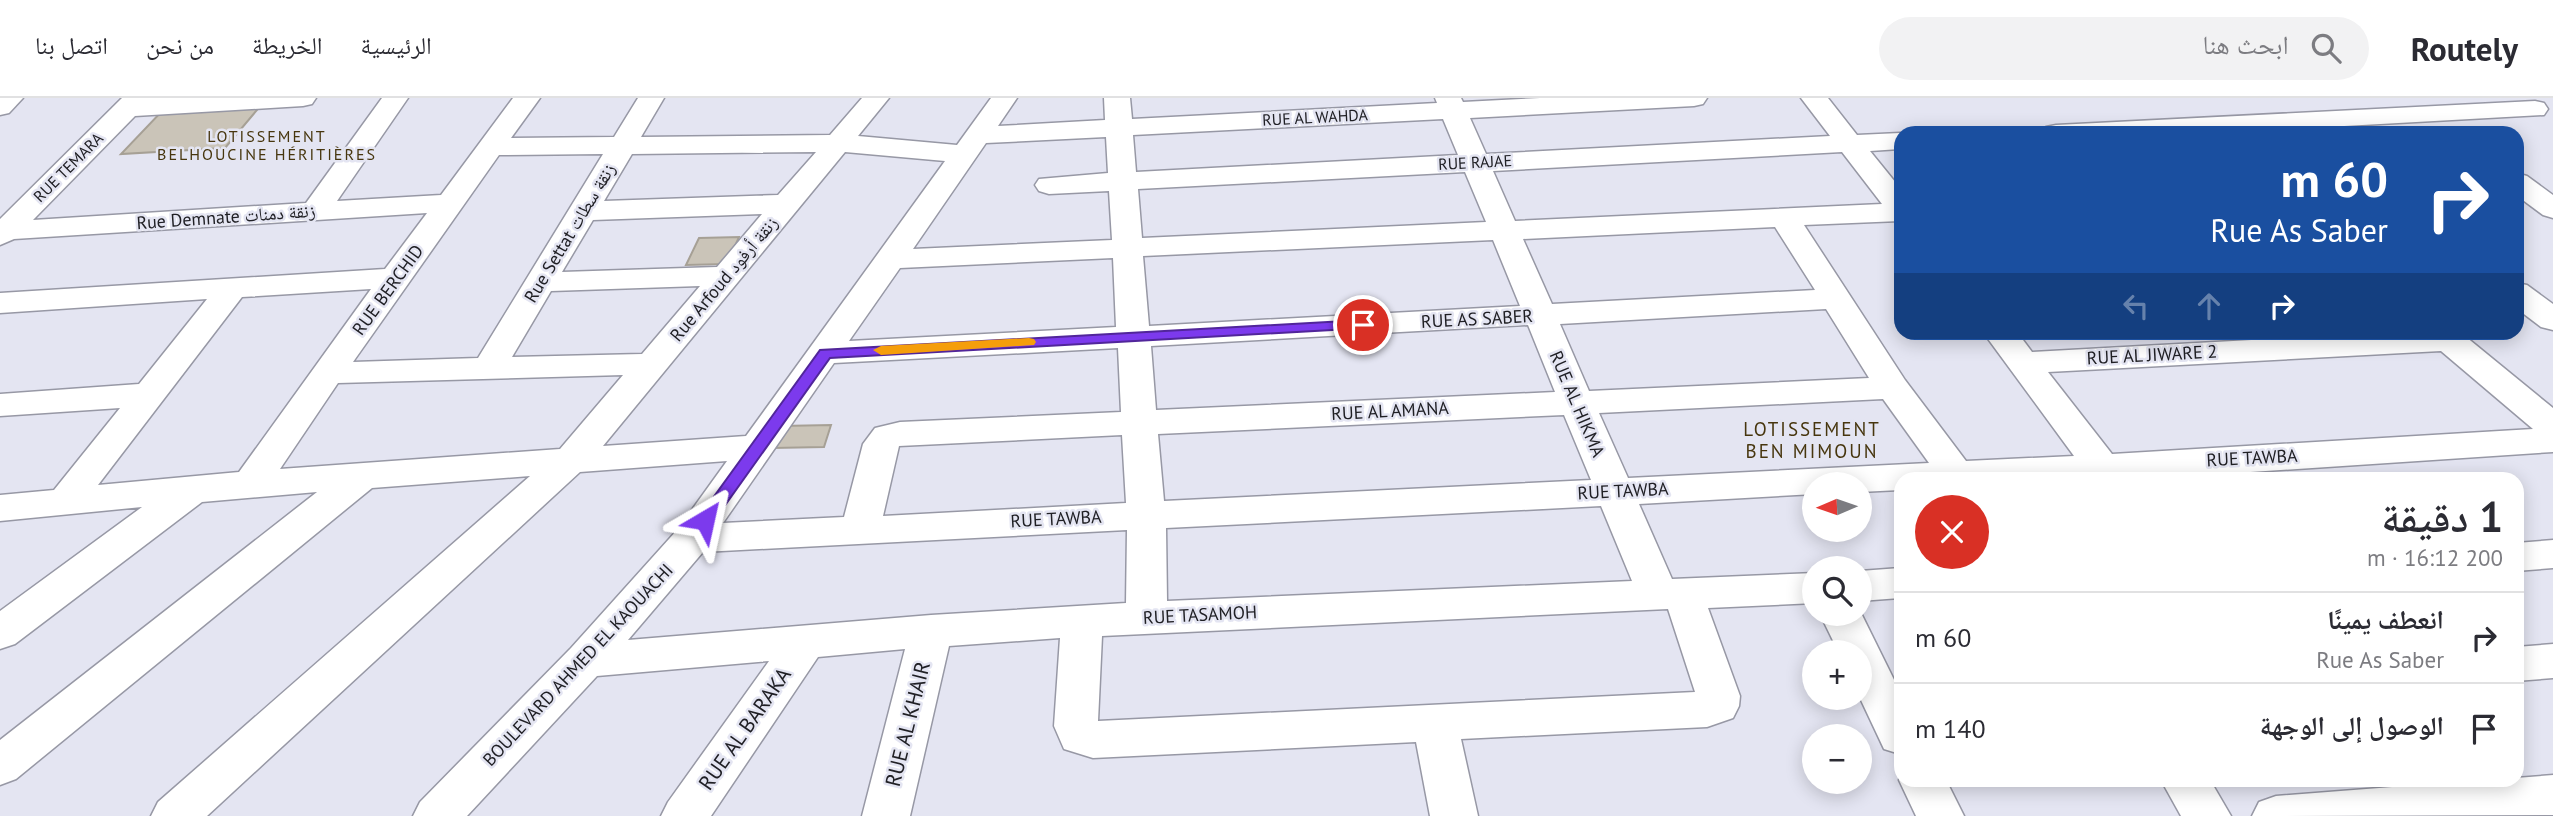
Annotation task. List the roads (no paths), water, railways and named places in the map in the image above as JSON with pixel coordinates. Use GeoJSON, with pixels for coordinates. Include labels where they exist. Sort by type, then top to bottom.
{"type":"FeatureCollection","features":[{"type":"Feature","properties":{"kind":"street"},"geometry":{"type":"LineString","coordinates":[[0,107],[10,98]]}},
{"type":"Feature","properties":{"kind":"street"},"geometry":{"type":"LineString","coordinates":[[132,103],[303,98]]}},
{"type":"Feature","properties":{"kind":"street"},"geometry":{"type":"LineString","coordinates":[[316,211],[396,98]]}},
{"type":"Feature","properties":{"kind":"street","name":"RUE BERCHID"},"geometry":{"type":"LineString","coordinates":[[250,484],[395,278],[527,98]]}},
{"type":"Feature","properties":{"kind":"street","name":"Rue Settat زنقة سطات"},"geometry":{"type":"LineString","coordinates":[[489,368],[651,98]]}},
{"type":"Feature","properties":{"kind":"street","name":"Rue Arfoud زنقة أرفود"},"geometry":{"type":"LineString","coordinates":[[175,816],[572,459],[876,98]]}},
{"type":"Feature","properties":{"kind":"street","name":"BOULEVARD AHMED EL KAOUACHI"},"geometry":{"type":"LineString","coordinates":[[437,816],[586,660],[692,539],[1004,98]]}},
{"type":"Feature","properties":{"kind":"street","name":"RUE AL WAHDA"},"geometry":{"type":"LineString","coordinates":[[492,147],[623,144],[971,144],[1118,113],[1450,104],[1649,127],[1694,98]]}},
{"type":"Feature","properties":{"kind":"street"},"geometry":{"type":"LineString","coordinates":[[1814,98],[1894,202]]}},
{"type":"Feature","properties":{"kind":"street","name":"RUE TEMARA"},"geometry":{"type":"LineString","coordinates":[[2,233],[132,103]]}},
{"type":"Feature","properties":{"kind":"street","name":"RUE AL HIKMA"},"geometry":{"type":"LineString","coordinates":[[1435,722],[1706,709],[1717,706],[1718,695],[1670,594],[1616,492],[1450,104]]}},
{"type":"Feature","properties":{"kind":"street"},"geometry":{"type":"LineString","coordinates":[[2164,105],[2188,126]]}},
{"type":"Feature","properties":{"kind":"street"},"geometry":{"type":"LineString","coordinates":[[2258,126],[2535,109]]}},
{"type":"Feature","properties":{"kind":"street"},"geometry":{"type":"LineString","coordinates":[[1118,113],[1146,515],[1147,617]]}},
{"type":"Feature","properties":{"kind":"street","name":"RUE RAJAE"},"geometry":{"type":"LineString","coordinates":[[1049,184],[1475,162],[1649,127],[1852,144],[1894,141]]}},
{"type":"Feature","properties":{"kind":"street"},"geometry":{"type":"LineString","coordinates":[[2524,182],[2553,180]]}},
{"type":"Feature","properties":{"kind":"street"},"geometry":{"type":"LineString","coordinates":[[2524,187],[2553,209]]}},
{"type":"Feature","properties":{"kind":"street","name":"Rue Demnate زنقة دمنات"},"geometry":{"type":"LineString","coordinates":[[2,233],[452,203]]}},
{"type":"Feature","properties":{"kind":"street"},"geometry":{"type":"LineString","coordinates":[[584,211],[787,204]]}},
{"type":"Feature","properties":{"kind":"street"},"geometry":{"type":"LineString","coordinates":[[891,259],[1784,218],[1894,210]]}},
{"type":"Feature","properties":{"kind":"street"},"geometry":{"type":"LineString","coordinates":[[1784,218],[1893,388],[1955,472]]}},
{"type":"Feature","properties":{"kind":"street"},"geometry":{"type":"LineString","coordinates":[[541,282],[726,276]]}},
{"type":"Feature","properties":{"kind":"street"},"geometry":{"type":"LineString","coordinates":[[0,303],[395,278]]}},
{"type":"Feature","properties":{"kind":"street"},"geometry":{"type":"LineString","coordinates":[[0,527],[32,506],[147,395],[233,288]]}},
{"type":"Feature","properties":{"kind":"street"},"geometry":{"type":"LineString","coordinates":[[2524,298],[2553,320]]}},
{"type":"Feature","properties":{"kind":"street","name":"RUE AS SABER"},"geometry":{"type":"LineString","coordinates":[[825,354],[1836,299]]}},
{"type":"Feature","properties":{"kind":"street"},"geometry":{"type":"LineString","coordinates":[[2005,340],[2106,472]]}},
{"type":"Feature","properties":{"kind":"street","name":"RUE AL JIWARE 2"},"geometry":{"type":"LineString","coordinates":[[2024,363],[2382,340]]}},
{"type":"Feature","properties":{"kind":"street"},"geometry":{"type":"LineString","coordinates":[[2449,340],[2553,427]]}},
{"type":"Feature","properties":{"kind":"street"},"geometry":{"type":"LineString","coordinates":[[330,373],[654,364]]}},
{"type":"Feature","properties":{"kind":"street","name":"RUE AL AMANA"},"geometry":{"type":"LineString","coordinates":[[860,529],[881,444],[888,436],[1893,388]]}},
{"type":"Feature","properties":{"kind":"street"},"geometry":{"type":"LineString","coordinates":[[0,405],[147,395]]}},
{"type":"Feature","properties":{"kind":"street","name":"RUE TAWBA"},"geometry":{"type":"LineString","coordinates":[[2121,472],[2553,440]]}},
{"type":"Feature","properties":{"kind":"street"},"geometry":{"type":"LineString","coordinates":[[32,506],[250,484],[758,447]]}},
{"type":"Feature","properties":{"kind":"street"},"geometry":{"type":"LineString","coordinates":[[0,766],[362,476]]}},
{"type":"Feature","properties":{"kind":"street","name":"RUE TAWBA"},"geometry":{"type":"LineString","coordinates":[[692,539],[1894,477]]}},
{"type":"Feature","properties":{"kind":"street"},"geometry":{"type":"LineString","coordinates":[[0,633],[192,490]]}},
{"type":"Feature","properties":{"kind":"street"},"geometry":{"type":"LineString","coordinates":[[2524,556],[2553,554]]}},
{"type":"Feature","properties":{"kind":"street"},"geometry":{"type":"LineString","coordinates":[[1872,585],[1894,583]]}},
{"type":"Feature","properties":{"kind":"street","name":"RUE TASAMOH"},"geometry":{"type":"LineString","coordinates":[[586,660],[931,631],[1147,617],[1802,589]]}},
{"type":"Feature","properties":{"kind":"street"},"geometry":{"type":"LineString","coordinates":[[1082,622],[1076,726],[1080,736],[1093,740],[1435,722],[1454,816]]}},
{"type":"Feature","properties":{"kind":"street","name":"RUE AL KHAIR"},"geometry":{"type":"LineString","coordinates":[[886,816],[931,631]]}},
{"type":"Feature","properties":{"kind":"street","name":"RUE AL BARAKA"},"geometry":{"type":"LineString","coordinates":[[685,816],[805,643]]}},
{"type":"Feature","properties":{"kind":"street"},"geometry":{"type":"LineString","coordinates":[[2524,664],[2553,662]]}},
{"type":"Feature","properties":{"kind":"street"},"geometry":{"type":"LineString","coordinates":[[1872,678],[1894,724]]}},
{"type":"Feature","properties":{"kind":"street"},"geometry":{"type":"LineString","coordinates":[[1926,787],[1940,816]]}},
{"type":"Feature","properties":{"kind":"street"},"geometry":{"type":"LineString","coordinates":[[2188,787],[2207,816]]}},
{"type":"Feature","properties":{"kind":"street"},"geometry":{"type":"LineString","coordinates":[[2276,816],[2363,802],[2553,794]]}},
{"type":"Feature","properties":{"kind":"district","name":"LOTISSEMENT BELHOUCINE HÉRITIÈRES"},"geometry":{"type":"Point","coordinates":[267,145]}},
{"type":"Feature","properties":{"kind":"district","name":"LOTISSEMENT BEN MIMOUN"},"geometry":{"type":"Point","coordinates":[1812,440]}}]}
